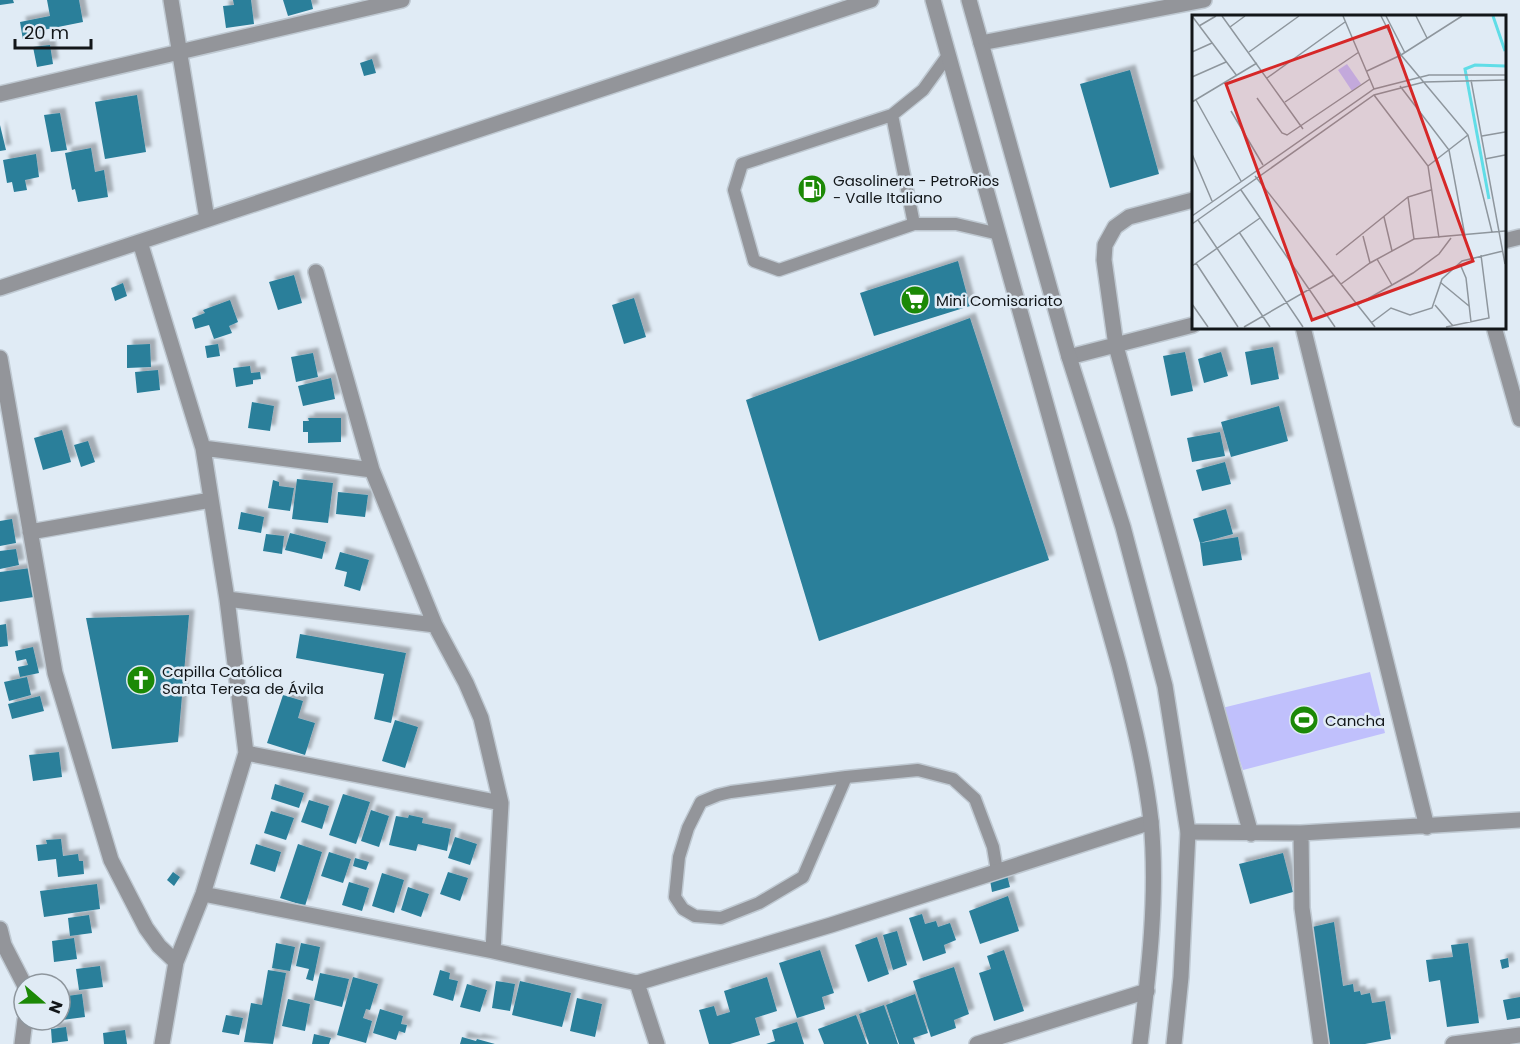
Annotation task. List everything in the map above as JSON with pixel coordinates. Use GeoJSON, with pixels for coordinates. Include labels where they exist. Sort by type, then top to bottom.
{"type":"FeatureCollection","features":[{"type":"Feature","properties":{"kind":"street"},"geometry":{"type":"LineString","coordinates":[[171,0],[207,219]]}},
{"type":"Feature","properties":{"kind":"street"},"geometry":{"type":"LineString","coordinates":[[0,94],[402,0]]}},
{"type":"Feature","properties":{"kind":"street"},"geometry":{"type":"LineString","coordinates":[[0,288],[871,0]]}},
{"type":"Feature","properties":{"kind":"street"},"geometry":{"type":"LineString","coordinates":[[933,0],[1138,740],[1151,822],[1154,893],[1147,991],[1140,1044]]}},
{"type":"Feature","properties":{"kind":"street"},"geometry":{"type":"LineString","coordinates":[[969,0],[1069,357],[1123,527],[1165,686],[1188,832],[1181,977],[1174,1044]]}},
{"type":"Feature","properties":{"kind":"street"},"geometry":{"type":"LineString","coordinates":[[981,43],[1204,0]]}},
{"type":"Feature","properties":{"kind":"street"},"geometry":{"type":"LineString","coordinates":[[1192,200],[1129,217],[1114,227],[1105,245],[1104,260],[1116,346],[1251,834]]}},
{"type":"Feature","properties":{"kind":"street"},"geometry":{"type":"LineString","coordinates":[[1505,241],[1520,237]]}},
{"type":"Feature","properties":{"kind":"street"},"geometry":{"type":"LineString","coordinates":[[140,242],[203,448],[227,599],[246,753],[203,894],[176,962],[162,1044]]}},
{"type":"Feature","properties":{"kind":"street"},"geometry":{"type":"LineString","coordinates":[[316,272],[372,470],[435,626],[466,683],[481,718],[501,803],[493,951]]}},
{"type":"Feature","properties":{"kind":"street"},"geometry":{"type":"LineString","coordinates":[[1069,357],[1192,325]]}},
{"type":"Feature","properties":{"kind":"street"},"geometry":{"type":"LineString","coordinates":[[1303,328],[1426,826]]}},
{"type":"Feature","properties":{"kind":"street"},"geometry":{"type":"LineString","coordinates":[[1494,328],[1520,419]]}},
{"type":"Feature","properties":{"kind":"street"},"geometry":{"type":"LineString","coordinates":[[0,358],[55,673],[111,860],[146,928],[159,946],[176,962]]}},
{"type":"Feature","properties":{"kind":"street"},"geometry":{"type":"LineString","coordinates":[[203,448],[372,470]]}},
{"type":"Feature","properties":{"kind":"street"},"geometry":{"type":"LineString","coordinates":[[30,532],[211,500]]}},
{"type":"Feature","properties":{"kind":"street"},"geometry":{"type":"LineString","coordinates":[[227,599],[435,626]]}},
{"type":"Feature","properties":{"kind":"street"},"geometry":{"type":"LineString","coordinates":[[246,753],[501,803]]}},
{"type":"Feature","properties":{"kind":"street"},"geometry":{"type":"LineString","coordinates":[[1188,832],[1251,834],[1520,820]]}},
{"type":"Feature","properties":{"kind":"street"},"geometry":{"type":"LineString","coordinates":[[203,894],[493,951],[637,983],[820,929],[1151,822]]}},
{"type":"Feature","properties":{"kind":"street"},"geometry":{"type":"LineString","coordinates":[[1301,832],[1302,908],[1321,1044]]}},
{"type":"Feature","properties":{"kind":"street"},"geometry":{"type":"LineString","coordinates":[[0,929],[6,964]]}},
{"type":"Feature","properties":{"kind":"street"},"geometry":{"type":"LineString","coordinates":[[637,983],[657,1044]]}},
{"type":"Feature","properties":{"kind":"street"},"geometry":{"type":"LineString","coordinates":[[977,1044],[1147,991]]}},
{"type":"Feature","properties":{"kind":"street"},"geometry":{"type":"LineString","coordinates":[[1453,1044],[1520,1035]]}},
{"type":"Feature","properties":{"kind":"lane"},"geometry":{"type":"LineString","coordinates":[[948,54],[923,90],[892,115],[742,164],[734,190],[754,261],[778,270],[914,224],[956,224],[999,234]]}},
{"type":"Feature","properties":{"kind":"lane"},"geometry":{"type":"LineString","coordinates":[[892,115],[914,224]]}},
{"type":"Feature","properties":{"kind":"lane"},"geometry":{"type":"LineString","coordinates":[[846,777],[803,877],[759,903],[721,918],[695,916],[683,909],[675,897],[680,857],[688,828],[702,802],[731,792],[846,777],[918,770],[953,779],[975,800],[993,848],[997,871]]}},
{"type":"Feature","properties":{"kind":"shaded area","name":"Cancha"},"geometry":{"type":"Polygon","coordinates":[[[1370,672],[1385,733],[1243,770],[1222,708],[1370,672]]]}},
{"type":"Feature","properties":{"kind":"building"},"geometry":{"type":"Polygon","coordinates":[[[0,0],[13,0],[14,3],[0,5],[0,0]]]}},
{"type":"Feature","properties":{"kind":"building"},"geometry":{"type":"Polygon","coordinates":[[[47,0],[79,0],[83,22],[38,31],[39,37],[23,40],[20,22],[50,16],[47,0]]]}},
{"type":"Feature","properties":{"kind":"building"},"geometry":{"type":"Polygon","coordinates":[[[233,0],[251,0],[254,24],[226,28],[223,6],[234,5],[233,0]]]}},
{"type":"Feature","properties":{"kind":"building"},"geometry":{"type":"Polygon","coordinates":[[[283,0],[311,0],[313,9],[288,16],[283,0]]]}},
{"type":"Feature","properties":{"kind":"building"},"geometry":{"type":"Polygon","coordinates":[[[50,45],[53,64],[37,67],[33,47],[50,45]]]}},
{"type":"Feature","properties":{"kind":"building"},"geometry":{"type":"Polygon","coordinates":[[[372,59],[376,73],[364,76],[360,63],[372,59]]]}},
{"type":"Feature","properties":{"kind":"building"},"geometry":{"type":"Polygon","coordinates":[[[1130,70],[1159,174],[1110,188],[1080,84],[1130,70]]]}},
{"type":"Feature","properties":{"kind":"building"},"geometry":{"type":"Polygon","coordinates":[[[137,95],[146,152],[105,159],[95,102],[137,95]]]}},
{"type":"Feature","properties":{"kind":"building"},"geometry":{"type":"Polygon","coordinates":[[[60,113],[67,150],[51,152],[44,115],[60,113]]]}},
{"type":"Feature","properties":{"kind":"building"},"geometry":{"type":"Polygon","coordinates":[[[0,125],[6,150],[0,151],[0,125]]]}},
{"type":"Feature","properties":{"kind":"building"},"geometry":{"type":"Polygon","coordinates":[[[91,148],[95,172],[104,170],[108,197],[78,202],[75,189],[72,190],[65,153],[91,148]]]}},
{"type":"Feature","properties":{"kind":"building"},"geometry":{"type":"Polygon","coordinates":[[[36,154],[39,177],[25,180],[27,190],[14,192],[12,182],[7,183],[3,160],[36,154]]]}},
{"type":"Feature","properties":{"kind":"building","name":"Mini Comisariato"},"geometry":{"type":"Polygon","coordinates":[[[958,261],[970,306],[874,336],[860,293],[958,261]]]}},
{"type":"Feature","properties":{"kind":"building"},"geometry":{"type":"Polygon","coordinates":[[[294,275],[302,303],[278,310],[269,282],[294,275]]]}},
{"type":"Feature","properties":{"kind":"building"},"geometry":{"type":"Polygon","coordinates":[[[123,283],[127,296],[115,301],[111,288],[123,283]]]}},
{"type":"Feature","properties":{"kind":"building"},"geometry":{"type":"Polygon","coordinates":[[[634,298],[646,337],[624,344],[612,305],[634,298]]]}},
{"type":"Feature","properties":{"kind":"building"},"geometry":{"type":"Polygon","coordinates":[[[230,300],[238,322],[229,326],[232,333],[214,339],[209,325],[195,329],[192,318],[205,313],[203,310],[230,300]]]}},
{"type":"Feature","properties":{"kind":"building"},"geometry":{"type":"Polygon","coordinates":[[[970,318],[1049,560],[819,641],[746,400],[970,318]]]}},
{"type":"Feature","properties":{"kind":"building"},"geometry":{"type":"Polygon","coordinates":[[[150,344],[151,367],[127,368],[127,345],[150,344]]]}},
{"type":"Feature","properties":{"kind":"building"},"geometry":{"type":"Polygon","coordinates":[[[218,344],[220,356],[207,358],[205,346],[218,344]]]}},
{"type":"Feature","properties":{"kind":"building"},"geometry":{"type":"Polygon","coordinates":[[[1273,347],[1279,379],[1251,385],[1245,352],[1273,347]]]}},
{"type":"Feature","properties":{"kind":"building"},"geometry":{"type":"Polygon","coordinates":[[[1185,352],[1193,391],[1171,396],[1163,356],[1185,352]]]}},
{"type":"Feature","properties":{"kind":"building"},"geometry":{"type":"Polygon","coordinates":[[[1221,352],[1228,376],[1204,383],[1198,359],[1221,352]]]}},
{"type":"Feature","properties":{"kind":"building"},"geometry":{"type":"Polygon","coordinates":[[[313,353],[318,377],[296,382],[291,357],[313,353]]]}},
{"type":"Feature","properties":{"kind":"building"},"geometry":{"type":"Polygon","coordinates":[[[250,366],[251,373],[260,372],[261,379],[253,380],[253,384],[236,387],[233,368],[250,366]]]}},
{"type":"Feature","properties":{"kind":"building"},"geometry":{"type":"Polygon","coordinates":[[[158,370],[160,390],[137,393],[135,372],[158,370]]]}},
{"type":"Feature","properties":{"kind":"building"},"geometry":{"type":"Polygon","coordinates":[[[331,378],[335,399],[303,406],[298,386],[331,378]]]}},
{"type":"Feature","properties":{"kind":"building"},"geometry":{"type":"Polygon","coordinates":[[[252,402],[274,406],[270,431],[248,428],[252,402]]]}},
{"type":"Feature","properties":{"kind":"building"},"geometry":{"type":"Polygon","coordinates":[[[1279,406],[1288,441],[1231,457],[1221,422],[1279,406]]]}},
{"type":"Feature","properties":{"kind":"building"},"geometry":{"type":"Polygon","coordinates":[[[308,418],[341,418],[341,442],[308,443],[308,432],[303,432],[303,421],[309,421],[308,418]]]}},
{"type":"Feature","properties":{"kind":"building"},"geometry":{"type":"Polygon","coordinates":[[[62,430],[71,462],[43,470],[34,438],[62,430]]]}},
{"type":"Feature","properties":{"kind":"building"},"geometry":{"type":"Polygon","coordinates":[[[1220,432],[1225,456],[1192,462],[1187,438],[1220,432]]]}},
{"type":"Feature","properties":{"kind":"building"},"geometry":{"type":"Polygon","coordinates":[[[88,441],[95,462],[81,467],[74,445],[88,441]]]}},
{"type":"Feature","properties":{"kind":"building"},"geometry":{"type":"Polygon","coordinates":[[[1225,462],[1231,484],[1202,491],[1196,470],[1225,462]]]}},
{"type":"Feature","properties":{"kind":"building"},"geometry":{"type":"Polygon","coordinates":[[[297,479],[333,483],[328,523],[292,519],[297,479]]]}},
{"type":"Feature","properties":{"kind":"building"},"geometry":{"type":"Polygon","coordinates":[[[273,480],[279,482],[279,486],[294,488],[290,511],[268,508],[273,480]]]}},
{"type":"Feature","properties":{"kind":"building"},"geometry":{"type":"Polygon","coordinates":[[[338,492],[368,495],[365,517],[336,514],[338,492]]]}},
{"type":"Feature","properties":{"kind":"building"},"geometry":{"type":"Polygon","coordinates":[[[1226,509],[1233,534],[1200,543],[1193,519],[1226,509]]]}},
{"type":"Feature","properties":{"kind":"building"},"geometry":{"type":"Polygon","coordinates":[[[241,512],[264,517],[261,533],[238,529],[241,512]]]}},
{"type":"Feature","properties":{"kind":"building"},"geometry":{"type":"Polygon","coordinates":[[[12,519],[16,543],[0,546],[0,521],[12,519]]]}},
{"type":"Feature","properties":{"kind":"building"},"geometry":{"type":"Polygon","coordinates":[[[290,533],[326,542],[322,559],[285,550],[290,533]]]}},
{"type":"Feature","properties":{"kind":"building"},"geometry":{"type":"Polygon","coordinates":[[[266,534],[284,536],[282,554],[263,551],[266,534]]]}},
{"type":"Feature","properties":{"kind":"building"},"geometry":{"type":"Polygon","coordinates":[[[1238,537],[1242,560],[1203,566],[1200,543],[1238,537]]]}},
{"type":"Feature","properties":{"kind":"building"},"geometry":{"type":"Polygon","coordinates":[[[16,549],[19,565],[0,569],[0,551],[16,549]]]}},
{"type":"Feature","properties":{"kind":"building"},"geometry":{"type":"Polygon","coordinates":[[[340,552],[369,560],[360,591],[344,586],[347,572],[335,569],[340,552]]]}},
{"type":"Feature","properties":{"kind":"building"},"geometry":{"type":"Polygon","coordinates":[[[31,568],[34,597],[0,602],[0,572],[31,568]]]}},
{"type":"Feature","properties":{"kind":"building","name":"Capilla Católica Santa Teresa de Ávila"},"geometry":{"type":"Polygon","coordinates":[[[189,615],[178,742],[112,749],[86,618],[189,615]]]}},
{"type":"Feature","properties":{"kind":"building"},"geometry":{"type":"Polygon","coordinates":[[[6,624],[8,646],[0,647],[0,625],[6,624]]]}},
{"type":"Feature","properties":{"kind":"building"},"geometry":{"type":"Polygon","coordinates":[[[300,634],[406,653],[391,723],[374,719],[384,674],[296,658],[300,634]]]}},
{"type":"Feature","properties":{"kind":"building"},"geometry":{"type":"Polygon","coordinates":[[[33,647],[39,673],[20,677],[18,667],[28,665],[26,659],[17,661],[15,651],[33,647]]]}},
{"type":"Feature","properties":{"kind":"building"},"geometry":{"type":"Polygon","coordinates":[[[27,677],[31,695],[9,701],[4,682],[27,677]]]}},
{"type":"Feature","properties":{"kind":"building"},"geometry":{"type":"Polygon","coordinates":[[[283,695],[303,701],[298,718],[315,723],[305,755],[267,743],[283,695]]]}},
{"type":"Feature","properties":{"kind":"building"},"geometry":{"type":"Polygon","coordinates":[[[40,696],[44,711],[12,719],[8,704],[40,696]]]}},
{"type":"Feature","properties":{"kind":"building"},"geometry":{"type":"Polygon","coordinates":[[[395,720],[418,727],[405,768],[382,761],[395,720]]]}},
{"type":"Feature","properties":{"kind":"building"},"geometry":{"type":"Polygon","coordinates":[[[59,752],[62,777],[33,781],[29,755],[59,752]]]}},
{"type":"Feature","properties":{"kind":"building"},"geometry":{"type":"Polygon","coordinates":[[[275,784],[304,793],[299,808],[271,799],[275,784]]]}},
{"type":"Feature","properties":{"kind":"building"},"geometry":{"type":"Polygon","coordinates":[[[343,794],[370,802],[356,844],[329,835],[343,794]]]}},
{"type":"Feature","properties":{"kind":"building"},"geometry":{"type":"Polygon","coordinates":[[[309,800],[329,806],[322,829],[301,822],[309,800]]]}},
{"type":"Feature","properties":{"kind":"building"},"geometry":{"type":"Polygon","coordinates":[[[371,810],[389,816],[379,847],[361,841],[371,810]]]}},
{"type":"Feature","properties":{"kind":"building"},"geometry":{"type":"Polygon","coordinates":[[[271,811],[294,818],[286,840],[264,833],[271,811]]]}},
{"type":"Feature","properties":{"kind":"building"},"geometry":{"type":"Polygon","coordinates":[[[409,815],[423,818],[422,823],[451,829],[447,851],[418,844],[416,851],[389,845],[396,816],[408,818],[409,815]]]}},
{"type":"Feature","properties":{"kind":"building"},"geometry":{"type":"Polygon","coordinates":[[[455,837],[477,844],[470,865],[448,858],[455,837]]]}},
{"type":"Feature","properties":{"kind":"building"},"geometry":{"type":"Polygon","coordinates":[[[61,839],[63,856],[78,854],[79,861],[83,861],[84,874],[58,877],[56,859],[38,861],[36,845],[47,844],[46,840],[61,839]]]}},
{"type":"Feature","properties":{"kind":"building"},"geometry":{"type":"Polygon","coordinates":[[[256,844],[281,852],[275,872],[250,864],[256,844]]]}},
{"type":"Feature","properties":{"kind":"building"},"geometry":{"type":"Polygon","coordinates":[[[298,844],[322,852],[305,906],[280,898],[298,844]]]}},
{"type":"Feature","properties":{"kind":"building"},"geometry":{"type":"Polygon","coordinates":[[[329,852],[351,859],[343,883],[321,876],[329,852]]]}},
{"type":"Feature","properties":{"kind":"building"},"geometry":{"type":"Polygon","coordinates":[[[1283,853],[1293,892],[1250,904],[1239,864],[1283,853]]]}},
{"type":"Feature","properties":{"kind":"building"},"geometry":{"type":"Polygon","coordinates":[[[355,858],[369,862],[366,870],[353,866],[355,858]]]}},
{"type":"Feature","properties":{"kind":"building"},"geometry":{"type":"Polygon","coordinates":[[[173,872],[180,877],[174,886],[167,880],[173,872]]]}},
{"type":"Feature","properties":{"kind":"building"},"geometry":{"type":"Polygon","coordinates":[[[448,872],[468,878],[460,901],[440,894],[448,872]]]}},
{"type":"Feature","properties":{"kind":"building"},"geometry":{"type":"Polygon","coordinates":[[[382,873],[404,880],[394,913],[372,906],[382,873]]]}},
{"type":"Feature","properties":{"kind":"building"},"geometry":{"type":"Polygon","coordinates":[[[1007,875],[1010,887],[992,892],[990,880],[1007,875]]]}},
{"type":"Feature","properties":{"kind":"building"},"geometry":{"type":"Polygon","coordinates":[[[349,882],[369,888],[362,911],[342,905],[349,882]]]}},
{"type":"Feature","properties":{"kind":"building"},"geometry":{"type":"Polygon","coordinates":[[[97,884],[100,909],[44,917],[40,891],[97,884]]]}},
{"type":"Feature","properties":{"kind":"building"},"geometry":{"type":"Polygon","coordinates":[[[408,887],[429,894],[421,917],[401,910],[408,887]]]}},
{"type":"Feature","properties":{"kind":"building"},"geometry":{"type":"Polygon","coordinates":[[[1008,896],[1019,931],[980,944],[969,911],[1008,896]]]}},
{"type":"Feature","properties":{"kind":"building"},"geometry":{"type":"Polygon","coordinates":[[[922,914],[925,924],[936,921],[938,927],[950,923],[956,940],[944,945],[946,953],[923,961],[909,918],[922,914]]]}},
{"type":"Feature","properties":{"kind":"building"},"geometry":{"type":"Polygon","coordinates":[[[89,915],[92,933],[70,936],[68,918],[89,915]]]}},
{"type":"Feature","properties":{"kind":"building"},"geometry":{"type":"Polygon","coordinates":[[[1334,922],[1343,986],[1353,984],[1354,992],[1360,991],[1361,995],[1370,993],[1372,1003],[1385,1001],[1391,1039],[1365,1044],[1330,1044],[1325,1034],[1308,928],[1334,922]]]}},
{"type":"Feature","properties":{"kind":"building"},"geometry":{"type":"Polygon","coordinates":[[[897,931],[907,965],[893,970],[883,935],[897,931]]]}},
{"type":"Feature","properties":{"kind":"building"},"geometry":{"type":"Polygon","coordinates":[[[877,937],[889,974],[868,982],[855,945],[877,937]]]}},
{"type":"Feature","properties":{"kind":"building"},"geometry":{"type":"Polygon","coordinates":[[[74,938],[77,959],[54,962],[52,941],[74,938]]]}},
{"type":"Feature","properties":{"kind":"building"},"geometry":{"type":"Polygon","coordinates":[[[276,943],[295,947],[290,971],[272,968],[276,943]]]}},
{"type":"Feature","properties":{"kind":"building"},"geometry":{"type":"Polygon","coordinates":[[[301,943],[320,947],[313,981],[306,979],[309,969],[296,966],[301,943]]]}},
{"type":"Feature","properties":{"kind":"building"},"geometry":{"type":"Polygon","coordinates":[[[1468,943],[1479,1023],[1447,1027],[1440,980],[1429,982],[1426,960],[1453,957],[1451,945],[1468,943]]]}},
{"type":"Feature","properties":{"kind":"building"},"geometry":{"type":"Polygon","coordinates":[[[820,950],[834,993],[822,997],[825,1009],[797,1018],[779,963],[820,950]]]}},
{"type":"Feature","properties":{"kind":"building"},"geometry":{"type":"Polygon","coordinates":[[[1004,950],[1024,1011],[994,1021],[979,973],[991,969],[987,956],[1004,950]]]}},
{"type":"Feature","properties":{"kind":"building"},"geometry":{"type":"Polygon","coordinates":[[[1508,958],[1509,967],[1502,969],[1500,960],[1508,958]]]}},
{"type":"Feature","properties":{"kind":"building"},"geometry":{"type":"Polygon","coordinates":[[[100,966],[103,987],[79,990],[76,969],[100,966]]]}},
{"type":"Feature","properties":{"kind":"building"},"geometry":{"type":"Polygon","coordinates":[[[954,967],[969,1014],[954,1020],[956,1028],[931,1037],[913,981],[954,967]]]}},
{"type":"Feature","properties":{"kind":"building"},"geometry":{"type":"Polygon","coordinates":[[[268,970],[286,973],[273,1044],[244,1042],[251,1003],[262,1005],[268,970]]]}},
{"type":"Feature","properties":{"kind":"building"},"geometry":{"type":"Polygon","coordinates":[[[440,970],[450,973],[449,979],[458,981],[453,1001],[433,995],[440,970]]]}},
{"type":"Feature","properties":{"kind":"building"},"geometry":{"type":"Polygon","coordinates":[[[320,973],[349,979],[342,1007],[314,1000],[320,973]]]}},
{"type":"Feature","properties":{"kind":"building"},"geometry":{"type":"Polygon","coordinates":[[[353,977],[378,984],[370,1010],[366,1009],[363,1018],[372,1021],[366,1043],[337,1035],[353,977]]]}},
{"type":"Feature","properties":{"kind":"building"},"geometry":{"type":"Polygon","coordinates":[[[767,977],[777,1011],[755,1018],[760,1035],[730,1044],[709,1044],[699,1010],[714,1006],[717,1016],[730,1012],[724,991],[767,977]]]}},
{"type":"Feature","properties":{"kind":"building"},"geometry":{"type":"Polygon","coordinates":[[[496,981],[515,984],[510,1011],[492,1008],[496,981]]]}},
{"type":"Feature","properties":{"kind":"building"},"geometry":{"type":"Polygon","coordinates":[[[520,981],[571,993],[562,1027],[512,1015],[520,981]]]}},
{"type":"Feature","properties":{"kind":"building"},"geometry":{"type":"Polygon","coordinates":[[[467,984],[487,990],[480,1012],[460,1007],[467,984]]]}},
{"type":"Feature","properties":{"kind":"building"},"geometry":{"type":"Polygon","coordinates":[[[82,994],[85,1017],[72,1019],[72,995],[82,994]]]}},
{"type":"Feature","properties":{"kind":"building"},"geometry":{"type":"Polygon","coordinates":[[[915,994],[928,1033],[913,1038],[915,1044],[899,1044],[886,1005],[915,994]]]}},
{"type":"Feature","properties":{"kind":"building"},"geometry":{"type":"Polygon","coordinates":[[[1520,997],[1520,1018],[1507,1020],[1503,1000],[1520,997]]]}},
{"type":"Feature","properties":{"kind":"building"},"geometry":{"type":"Polygon","coordinates":[[[577,998],[602,1004],[595,1037],[570,1031],[577,998]]]}},
{"type":"Feature","properties":{"kind":"building"},"geometry":{"type":"Polygon","coordinates":[[[288,999],[310,1004],[305,1031],[282,1026],[288,999]]]}},
{"type":"Feature","properties":{"kind":"building"},"geometry":{"type":"Polygon","coordinates":[[[884,1005],[898,1044],[869,1044],[859,1014],[884,1005]]]}},
{"type":"Feature","properties":{"kind":"building"},"geometry":{"type":"Polygon","coordinates":[[[380,1009],[403,1016],[401,1024],[407,1025],[405,1033],[399,1031],[396,1040],[373,1033],[380,1009]]]}},
{"type":"Feature","properties":{"kind":"building"},"geometry":{"type":"Polygon","coordinates":[[[226,1015],[243,1018],[239,1035],[222,1032],[226,1015]]]}},
{"type":"Feature","properties":{"kind":"building"},"geometry":{"type":"Polygon","coordinates":[[[856,1015],[867,1044],[824,1044],[818,1029],[856,1015]]]}},
{"type":"Feature","properties":{"kind":"building"},"geometry":{"type":"Polygon","coordinates":[[[797,1022],[804,1044],[766,1044],[775,1041],[772,1030],[797,1022]]]}},
{"type":"Feature","properties":{"kind":"building"},"geometry":{"type":"Polygon","coordinates":[[[125,1030],[127,1044],[104,1044],[103,1033],[125,1030]]]}},
{"type":"Feature","properties":{"kind":"building"},"geometry":{"type":"Polygon","coordinates":[[[51,1032],[67,1032],[68,1041],[52,1043],[51,1032]]]}},
{"type":"Feature","properties":{"kind":"building"},"geometry":{"type":"Polygon","coordinates":[[[314,1034],[331,1038],[329,1044],[312,1044],[314,1034]]]}},
{"type":"Feature","properties":{"kind":"building"},"geometry":{"type":"Polygon","coordinates":[[[462,1037],[476,1041],[477,1039],[495,1044],[460,1044],[462,1037]]]}},
{"type":"Feature","properties":{"kind":"place","name":"Gasolinera - PetroRios - Valle Italiano"},"geometry":{"type":"Point","coordinates":[812,189]}},
{"type":"Feature","properties":{"kind":"place","name":"Mini Comisariato"},"geometry":{"type":"Point","coordinates":[915,300]}},
{"type":"Feature","properties":{"kind":"place","name":"Capilla Católica Santa Teresa de Ávila"},"geometry":{"type":"Point","coordinates":[141,680]}},
{"type":"Feature","properties":{"kind":"place","name":"Cancha"},"geometry":{"type":"Point","coordinates":[1304,720]}}]}
